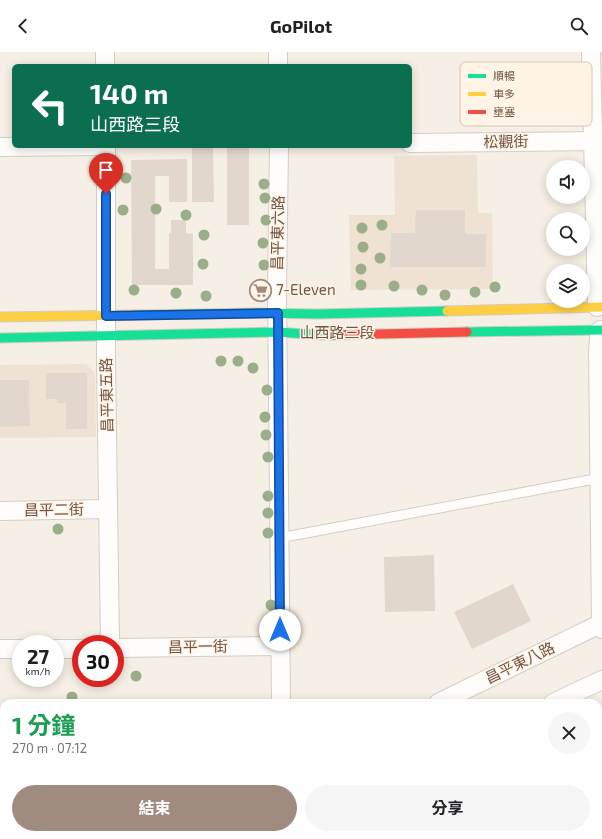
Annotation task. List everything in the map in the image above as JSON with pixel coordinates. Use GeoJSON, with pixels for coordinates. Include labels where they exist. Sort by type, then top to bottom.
{"type":"FeatureCollection","features":[{"type":"Feature","properties":{"kind":"street"},"geometry":{"type":"LineString","coordinates":[[104,52],[105,64]]}},
{"type":"Feature","properties":{"kind":"street"},"geometry":{"type":"LineString","coordinates":[[278,52],[278,64]]}},
{"type":"Feature","properties":{"kind":"street"},"geometry":{"type":"LineString","coordinates":[[591,52],[592,62]]}},
{"type":"Feature","properties":{"kind":"street"},"geometry":{"type":"LineString","coordinates":[[592,67],[597,141],[600,307]]}},
{"type":"Feature","properties":{"kind":"street","name":"松觀街"},"geometry":{"type":"LineString","coordinates":[[412,143],[597,141]]}},
{"type":"Feature","properties":{"kind":"street"},"geometry":{"type":"LineString","coordinates":[[0,147],[12,147]]}},
{"type":"Feature","properties":{"kind":"street","name":"昌平東五路"},"geometry":{"type":"LineString","coordinates":[[106,148],[106,336],[110,635]]}},
{"type":"Feature","properties":{"kind":"street","name":"昌平東六路"},"geometry":{"type":"LineString","coordinates":[[279,148],[278,332],[281,699]]}},
{"type":"Feature","properties":{"kind":"street","name":"山西路三段"},"geometry":{"type":"LineString","coordinates":[[0,318],[278,313],[318,314],[600,307]]}},
{"type":"Feature","properties":{"kind":"street"},"geometry":{"type":"LineString","coordinates":[[601,330],[598,349],[602,625]]}},
{"type":"Feature","properties":{"kind":"street","name":"山西路三段"},"geometry":{"type":"LineString","coordinates":[[0,338],[278,332],[319,335],[601,330]]}},
{"type":"Feature","properties":{"kind":"street","name":"昌平二街"},"geometry":{"type":"LineString","coordinates":[[0,511],[108,509]]}},
{"type":"Feature","properties":{"kind":"street","name":"昌平東八路"},"geometry":{"type":"LineString","coordinates":[[446,699],[602,625]]}},
{"type":"Feature","properties":{"kind":"street","name":"昌平一街"},"geometry":{"type":"LineString","coordinates":[[124,648],[280,646]]}},
{"type":"Feature","properties":{"kind":"street"},"geometry":{"type":"LineString","coordinates":[[0,649],[12,649]]}},
{"type":"Feature","properties":{"kind":"street"},"geometry":{"type":"LineString","coordinates":[[562,699],[602,680]]}},
{"type":"Feature","properties":{"kind":"lane"},"geometry":{"type":"LineString","coordinates":[[280,536],[290,536],[600,478]]}},
{"type":"Feature","properties":{"kind":"shaded area"},"geometry":{"type":"Polygon","coordinates":[[[477,155],[478,213],[492,213],[493,289],[351,290],[349,215],[395,215],[394,156],[477,155]]]}},
{"type":"Feature","properties":{"kind":"shaded area"},"geometry":{"type":"Polygon","coordinates":[[[86,364],[95,373],[96,437],[0,438],[0,365],[86,364]]]}},
{"type":"Feature","properties":{"kind":"building"},"geometry":{"type":"Polygon","coordinates":[[[192,148],[213,148],[214,202],[192,202],[192,148]]]}},
{"type":"Feature","properties":{"kind":"building"},"geometry":{"type":"Polygon","coordinates":[[[227,148],[249,148],[249,225],[227,225],[227,148]]]}},
{"type":"Feature","properties":{"kind":"building"},"geometry":{"type":"Polygon","coordinates":[[[187,159],[187,202],[169,202],[169,176],[155,176],[155,269],[169,269],[169,233],[171,233],[171,220],[186,220],[186,233],[193,234],[193,285],[132,285],[131,160],[187,159]]]}},
{"type":"Feature","properties":{"kind":"building"},"geometry":{"type":"Polygon","coordinates":[[[416,210],[465,210],[465,234],[486,234],[486,267],[390,267],[391,233],[415,233],[416,210]]]}},
{"type":"Feature","properties":{"kind":"building"},"geometry":{"type":"Polygon","coordinates":[[[46,373],[87,373],[87,429],[66,429],[66,403],[57,403],[57,399],[46,399],[46,373]]]}},
{"type":"Feature","properties":{"kind":"building"},"geometry":{"type":"Polygon","coordinates":[[[0,380],[29,380],[30,426],[0,427],[0,380]]]}},
{"type":"Feature","properties":{"kind":"building"},"geometry":{"type":"Polygon","coordinates":[[[434,555],[435,611],[385,612],[384,557],[434,555]]]}},
{"type":"Feature","properties":{"kind":"building"},"geometry":{"type":"Polygon","coordinates":[[[513,584],[531,621],[472,649],[454,612],[513,584]]]}},
{"type":"Feature","properties":{"kind":"traffic: fast"},"geometry":{"type":"LineString","coordinates":[[134,315],[257,313],[318,314],[447,311]]}},
{"type":"Feature","properties":{"kind":"traffic: fast"},"geometry":{"type":"LineString","coordinates":[[467,332],[602,330]]}},
{"type":"Feature","properties":{"kind":"traffic: fast"},"geometry":{"type":"LineString","coordinates":[[0,338],[278,332],[335,335]]}},
{"type":"Feature","properties":{"kind":"traffic: slow"},"geometry":{"type":"LineString","coordinates":[[447,311],[602,307]]}},
{"type":"Feature","properties":{"kind":"traffic: slow"},"geometry":{"type":"LineString","coordinates":[[0,317],[134,315]]}},
{"type":"Feature","properties":{"kind":"traffic: jam"},"geometry":{"type":"LineString","coordinates":[[335,335],[467,332]]}},
{"type":"Feature","properties":{"kind":"place","name":"7-Eleven"},"geometry":{"type":"Point","coordinates":[261,290]}},
{"type":"Feature","properties":{"kind":"route"},"geometry":{"type":"LineString","coordinates":[[106,194],[106,316],[278,313],[280,630]]}}]}
